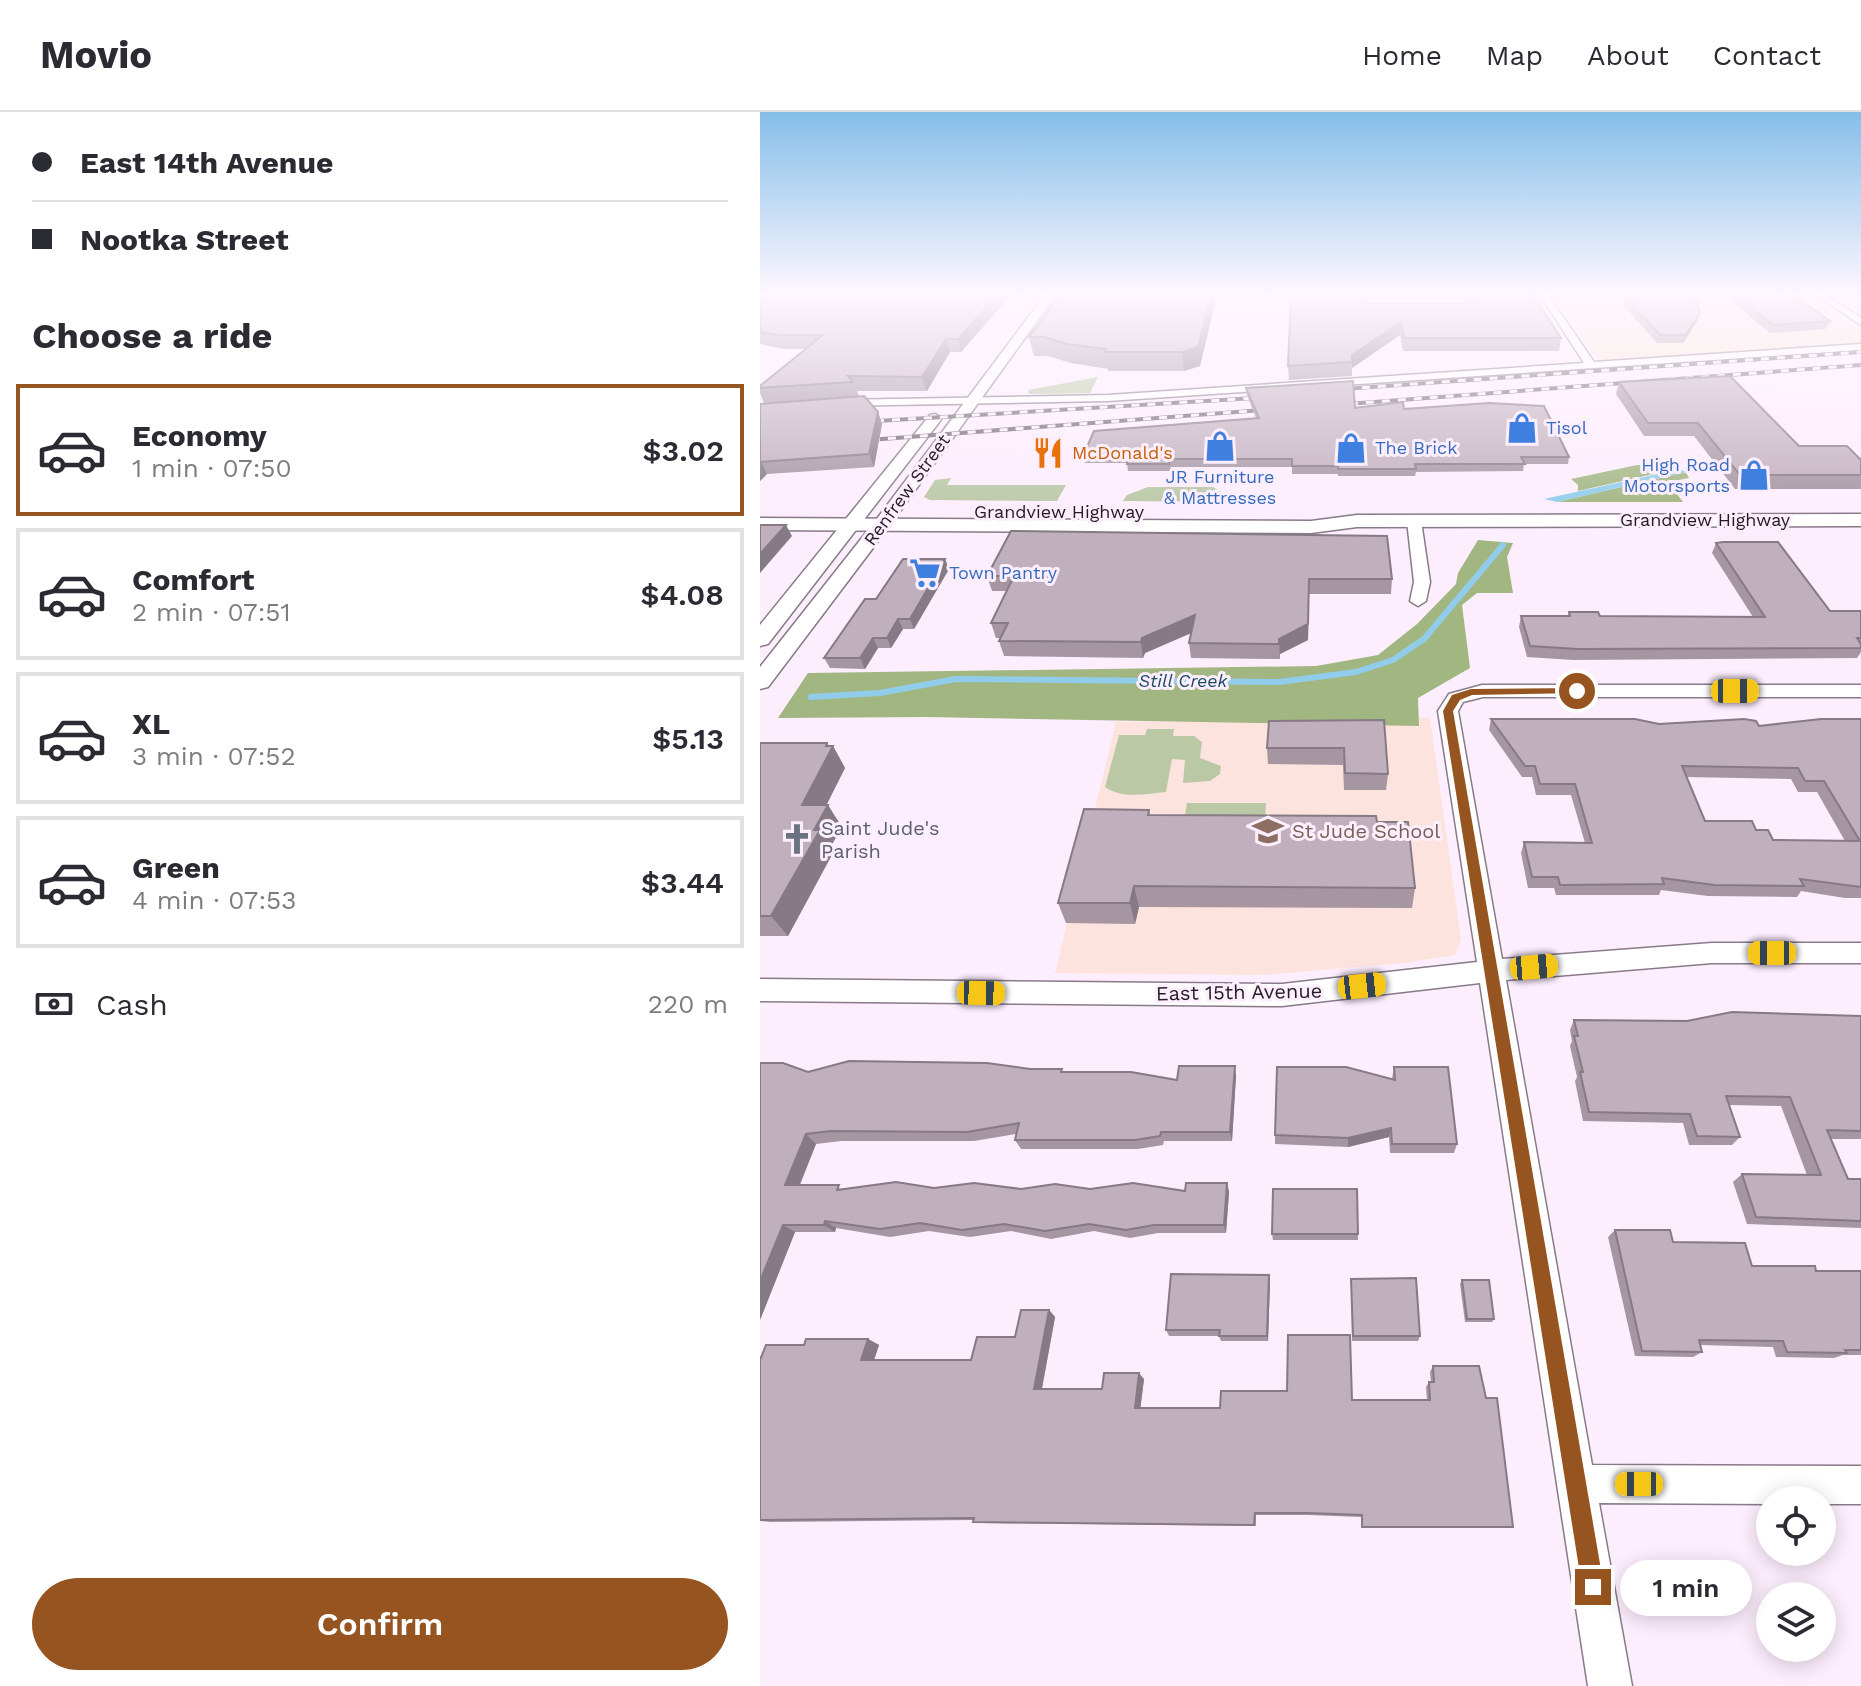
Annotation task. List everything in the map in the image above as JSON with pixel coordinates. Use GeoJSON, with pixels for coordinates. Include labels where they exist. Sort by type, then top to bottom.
{"type":"FeatureCollection","features":[{"type":"Feature","properties":{"kind":"main road","name":"Grandview Highway"},"geometry":{"type":"LineString","coordinates":[[760,510],[887,518],[1311,527],[1357,521],[1861,520]]}},
{"type":"Feature","properties":{"kind":"main road","name":"Grandview Highway"},"geometry":{"type":"LineString","coordinates":[[760,524],[855,517]]}},
{"type":"Feature","properties":{"kind":"street","name":"Renfrew Street"},"geometry":{"type":"LineString","coordinates":[[760,682],[887,518],[996,368]]}},
{"type":"Feature","properties":{"kind":"street"},"geometry":{"type":"LineString","coordinates":[[828,403],[1108,398],[1555,368]]}},
{"type":"Feature","properties":{"kind":"street","name":"Renfrew Street"},"geometry":{"type":"LineString","coordinates":[[760,639],[961,385]]}},
{"type":"Feature","properties":{"kind":"street"},"geometry":{"type":"LineString","coordinates":[[1414,521],[1422,582],[1418,601]]}},
{"type":"Feature","properties":{"kind":"street"},"geometry":{"type":"LineString","coordinates":[[1610,1686],[1448,717],[1450,705],[1456,698],[1482,691],[1861,691]]}},
{"type":"Feature","properties":{"kind":"street","name":"East 15th Avenue"},"geometry":{"type":"LineString","coordinates":[[760,990],[1282,995],[1492,971],[1712,953],[1861,953]]}},
{"type":"Feature","properties":{"kind":"street"},"geometry":{"type":"LineString","coordinates":[[1576,1484],[1861,1485]]}},
{"type":"Feature","properties":{"kind":"shaded area","name":"St Jude School"},"geometry":{"type":"Polygon","coordinates":[[[1430,718],[1461,939],[1455,955],[1404,963],[1265,975],[1055,973],[1116,722],[1430,718]]]}},
{"type":"Feature","properties":{"kind":"green space"},"geometry":{"type":"Polygon","coordinates":[[[1098,377],[1090,393],[1029,394],[1028,390],[1098,377]]]}},
{"type":"Feature","properties":{"kind":"green space"},"geometry":{"type":"Polygon","coordinates":[[[1637,465],[1680,468],[1578,491],[1578,485],[1571,479],[1637,465]]]}},
{"type":"Feature","properties":{"kind":"green space"},"geometry":{"type":"Polygon","coordinates":[[[1686,472],[1689,478],[1668,482],[1683,502],[1557,502],[1686,472]]]}},
{"type":"Feature","properties":{"kind":"green space"},"geometry":{"type":"Polygon","coordinates":[[[951,478],[947,485],[1066,485],[1057,501],[930,500],[924,497],[935,480],[951,478]]]}},
{"type":"Feature","properties":{"kind":"green space"},"geometry":{"type":"Polygon","coordinates":[[[1148,487],[1213,487],[1224,494],[1223,502],[1123,501],[1127,495],[1148,487]]]}},
{"type":"Feature","properties":{"kind":"green space"},"geometry":{"type":"Polygon","coordinates":[[[1478,540],[1513,543],[1507,557],[1513,593],[1477,593],[1462,605],[1470,668],[1418,698],[1419,726],[926,717],[778,718],[808,673],[1316,666],[1378,655],[1417,624],[1456,584],[1458,573],[1478,540]]]}},
{"type":"Feature","properties":{"kind":"green space"},"geometry":{"type":"Polygon","coordinates":[[[1147,729],[1174,729],[1173,736],[1194,736],[1202,742],[1200,758],[1221,766],[1220,774],[1210,781],[1183,783],[1185,760],[1172,759],[1166,792],[1126,794],[1111,791],[1105,787],[1119,735],[1145,735],[1147,729]]]}},
{"type":"Feature","properties":{"kind":"green space"},"geometry":{"type":"Polygon","coordinates":[[[1187,803],[1266,803],[1265,827],[1183,826],[1187,803]]]}},
{"type":"Feature","properties":{"kind":"water"},"geometry":{"type":"Polygon","coordinates":[[[1680,469],[1686,472],[1557,502],[1544,499],[1680,469]]]}},
{"type":"Feature","properties":{"kind":"building"},"geometry":{"type":"Polygon","coordinates":[[[782,368],[927,368],[922,377],[848,376],[853,382],[760,386],[782,368]]]}},
{"type":"Feature","properties":{"kind":"building"},"geometry":{"type":"Polygon","coordinates":[[[1730,376],[1799,446],[1847,446],[1861,460],[1861,475],[1740,475],[1698,423],[1648,423],[1619,382],[1730,376]]]}},
{"type":"Feature","properties":{"kind":"building"},"geometry":{"type":"Polygon","coordinates":[[[1353,381],[1355,408],[1403,402],[1404,409],[1489,403],[1544,406],[1569,457],[1521,457],[1525,464],[1415,464],[1416,469],[1338,469],[1338,466],[1292,466],[1292,459],[1170,459],[1169,464],[1127,464],[1129,456],[1083,456],[1094,431],[1259,418],[1246,388],[1353,381]]]}},
{"type":"Feature","properties":{"kind":"building"},"geometry":{"type":"Polygon","coordinates":[[[864,396],[878,412],[869,454],[760,462],[760,404],[864,396]]]}},
{"type":"Feature","properties":{"kind":"building"},"geometry":{"type":"Polygon","coordinates":[[[760,525],[786,525],[760,554],[760,525]]]}},
{"type":"Feature","properties":{"kind":"building"},"geometry":{"type":"Polygon","coordinates":[[[1011,531],[1387,536],[1392,579],[1309,579],[1308,624],[1279,639],[1279,644],[1189,643],[1195,615],[1142,638],[1141,642],[999,641],[1008,623],[991,623],[1014,576],[987,576],[1011,531]]]}},
{"type":"Feature","properties":{"kind":"building"},"geometry":{"type":"Polygon","coordinates":[[[1778,542],[1830,611],[1861,611],[1861,638],[1857,638],[1861,648],[1577,649],[1530,646],[1521,616],[1570,616],[1569,612],[1598,612],[1600,616],[1765,617],[1716,543],[1778,542]]]}},
{"type":"Feature","properties":{"kind":"building"},"geometry":{"type":"Polygon","coordinates":[[[903,559],[945,559],[910,619],[898,619],[887,638],[873,638],[860,658],[824,658],[865,599],[876,599],[903,559]]]}},
{"type":"Feature","properties":{"kind":"building"},"geometry":{"type":"Polygon","coordinates":[[[1491,719],[1635,719],[1659,724],[1744,719],[1756,721],[1759,726],[1821,719],[1861,719],[1861,887],[1800,879],[1804,886],[1714,885],[1662,878],[1664,884],[1560,885],[1558,877],[1532,877],[1524,842],[1592,843],[1575,784],[1540,784],[1535,766],[1525,766],[1491,719]],[[1682,766],[1705,821],[1752,821],[1756,830],[1768,830],[1773,840],[1860,841],[1824,781],[1805,781],[1798,768],[1682,766]]]}},
{"type":"Feature","properties":{"kind":"building"},"geometry":{"type":"Polygon","coordinates":[[[1384,720],[1388,774],[1345,773],[1344,748],[1267,748],[1269,721],[1384,720]]]}},
{"type":"Feature","properties":{"kind":"building","name":"Saint Jude's Parish"},"geometry":{"type":"Polygon","coordinates":[[[760,743],[827,743],[826,746],[833,746],[802,805],[828,805],[814,830],[820,830],[771,916],[760,916],[760,743]]]}},
{"type":"Feature","properties":{"kind":"building"},"geometry":{"type":"Polygon","coordinates":[[[1084,809],[1149,810],[1148,815],[1376,816],[1377,822],[1408,822],[1415,888],[1134,886],[1130,903],[1058,903],[1084,809]]]}},
{"type":"Feature","properties":{"kind":"building"},"geometry":{"type":"Polygon","coordinates":[[[1732,1012],[1861,1016],[1861,1131],[1827,1130],[1848,1179],[1861,1179],[1861,1221],[1756,1217],[1742,1174],[1821,1175],[1790,1097],[1726,1096],[1740,1137],[1697,1136],[1690,1114],[1589,1112],[1574,1036],[1578,1036],[1574,1020],[1687,1021],[1732,1012]]]}},
{"type":"Feature","properties":{"kind":"building"},"geometry":{"type":"Polygon","coordinates":[[[849,1061],[987,1063],[1030,1069],[1062,1069],[1061,1072],[1131,1072],[1177,1080],[1179,1066],[1235,1066],[1230,1132],[1161,1132],[1160,1136],[1135,1140],[1015,1140],[1019,1123],[967,1132],[831,1131],[806,1134],[785,1185],[839,1185],[837,1190],[896,1182],[934,1188],[974,1183],[1021,1189],[1055,1184],[1090,1189],[1133,1183],[1185,1191],[1186,1183],[1227,1183],[1224,1225],[1154,1225],[1126,1230],[1089,1224],[1045,1231],[1004,1224],[962,1230],[920,1223],[880,1229],[825,1221],[824,1225],[783,1225],[760,1281],[760,1063],[783,1063],[808,1072],[849,1061]]]}},
{"type":"Feature","properties":{"kind":"building"},"geometry":{"type":"Polygon","coordinates":[[[1277,1067],[1346,1067],[1395,1080],[1394,1067],[1448,1067],[1457,1144],[1392,1144],[1391,1128],[1348,1138],[1275,1135],[1277,1067]]]}},
{"type":"Feature","properties":{"kind":"building"},"geometry":{"type":"Polygon","coordinates":[[[1273,1189],[1357,1189],[1358,1234],[1272,1234],[1273,1189]]]}},
{"type":"Feature","properties":{"kind":"building"},"geometry":{"type":"Polygon","coordinates":[[[1615,1230],[1670,1230],[1673,1242],[1745,1243],[1752,1266],[1815,1266],[1816,1271],[1861,1271],[1861,1350],[1845,1350],[1847,1353],[1787,1352],[1783,1341],[1699,1340],[1702,1352],[1642,1351],[1615,1230]]]}},
{"type":"Feature","properties":{"kind":"building"},"geometry":{"type":"Polygon","coordinates":[[[1171,1274],[1269,1275],[1267,1336],[1219,1336],[1220,1330],[1166,1330],[1171,1274]]]}},
{"type":"Feature","properties":{"kind":"building"},"geometry":{"type":"Polygon","coordinates":[[[1416,1278],[1420,1336],[1353,1336],[1351,1279],[1416,1278]]]}},
{"type":"Feature","properties":{"kind":"building"},"geometry":{"type":"Polygon","coordinates":[[[1462,1280],[1489,1280],[1494,1319],[1467,1319],[1462,1280]]]}},
{"type":"Feature","properties":{"kind":"building"},"geometry":{"type":"Polygon","coordinates":[[[1021,1310],[1049,1310],[1034,1389],[1102,1389],[1104,1373],[1139,1373],[1135,1408],[1220,1408],[1221,1391],[1287,1391],[1288,1335],[1350,1335],[1352,1400],[1430,1400],[1429,1382],[1434,1382],[1433,1366],[1479,1366],[1486,1398],[1497,1398],[1513,1527],[1362,1527],[1362,1515],[1308,1513],[1255,1513],[1254,1525],[973,1522],[974,1518],[760,1520],[760,1360],[766,1345],[804,1345],[806,1339],[868,1339],[861,1360],[971,1360],[977,1337],[1015,1337],[1021,1310]]]}},
{"type":"Feature","properties":{"kind":"waterway","name":"Still Creek"},"geometry":{"type":"LineString","coordinates":[[811,697],[880,693],[956,679],[1279,682],[1356,672],[1393,660],[1424,639],[1503,545]]}},
{"type":"Feature","properties":{"kind":"railway"},"geometry":{"type":"LineString","coordinates":[[1330,390],[1631,368]]}},
{"type":"Feature","properties":{"kind":"railway"},"geometry":{"type":"LineString","coordinates":[[1334,405],[1816,368]]}},
{"type":"Feature","properties":{"kind":"railway"},"geometry":{"type":"LineString","coordinates":[[860,422],[1271,397]]}},
{"type":"Feature","properties":{"kind":"railway"},"geometry":{"type":"LineString","coordinates":[[856,441],[1275,409]]}},
{"type":"Feature","properties":{"kind":"place","name":"Tisol"},"geometry":{"type":"Point","coordinates":[1522,428]}},
{"type":"Feature","properties":{"kind":"place","name":"JR Furniture & Mattresses"},"geometry":{"type":"Point","coordinates":[1220,446]}},
{"type":"Feature","properties":{"kind":"place","name":"The Brick"},"geometry":{"type":"Point","coordinates":[1351,448]}},
{"type":"Feature","properties":{"kind":"place","name":"McDonald's"},"geometry":{"type":"Point","coordinates":[1048,453]}},
{"type":"Feature","properties":{"kind":"place","name":"High Road Motorsports"},"geometry":{"type":"Point","coordinates":[1754,475]}},
{"type":"Feature","properties":{"kind":"place","name":"Town Pantry"},"geometry":{"type":"Point","coordinates":[925,573]}},
{"type":"Feature","properties":{"kind":"place","name":"St Jude School"},"geometry":{"type":"Point","coordinates":[1268,831]}},
{"type":"Feature","properties":{"kind":"place","name":"Saint Jude's Parish"},"geometry":{"type":"Point","coordinates":[797,839]}},
{"type":"Feature","properties":{"kind":"route"},"geometry":{"type":"LineString","coordinates":[[1577,691],[1471,692],[1452,701],[1448,717],[1593,1587]]}}]}
